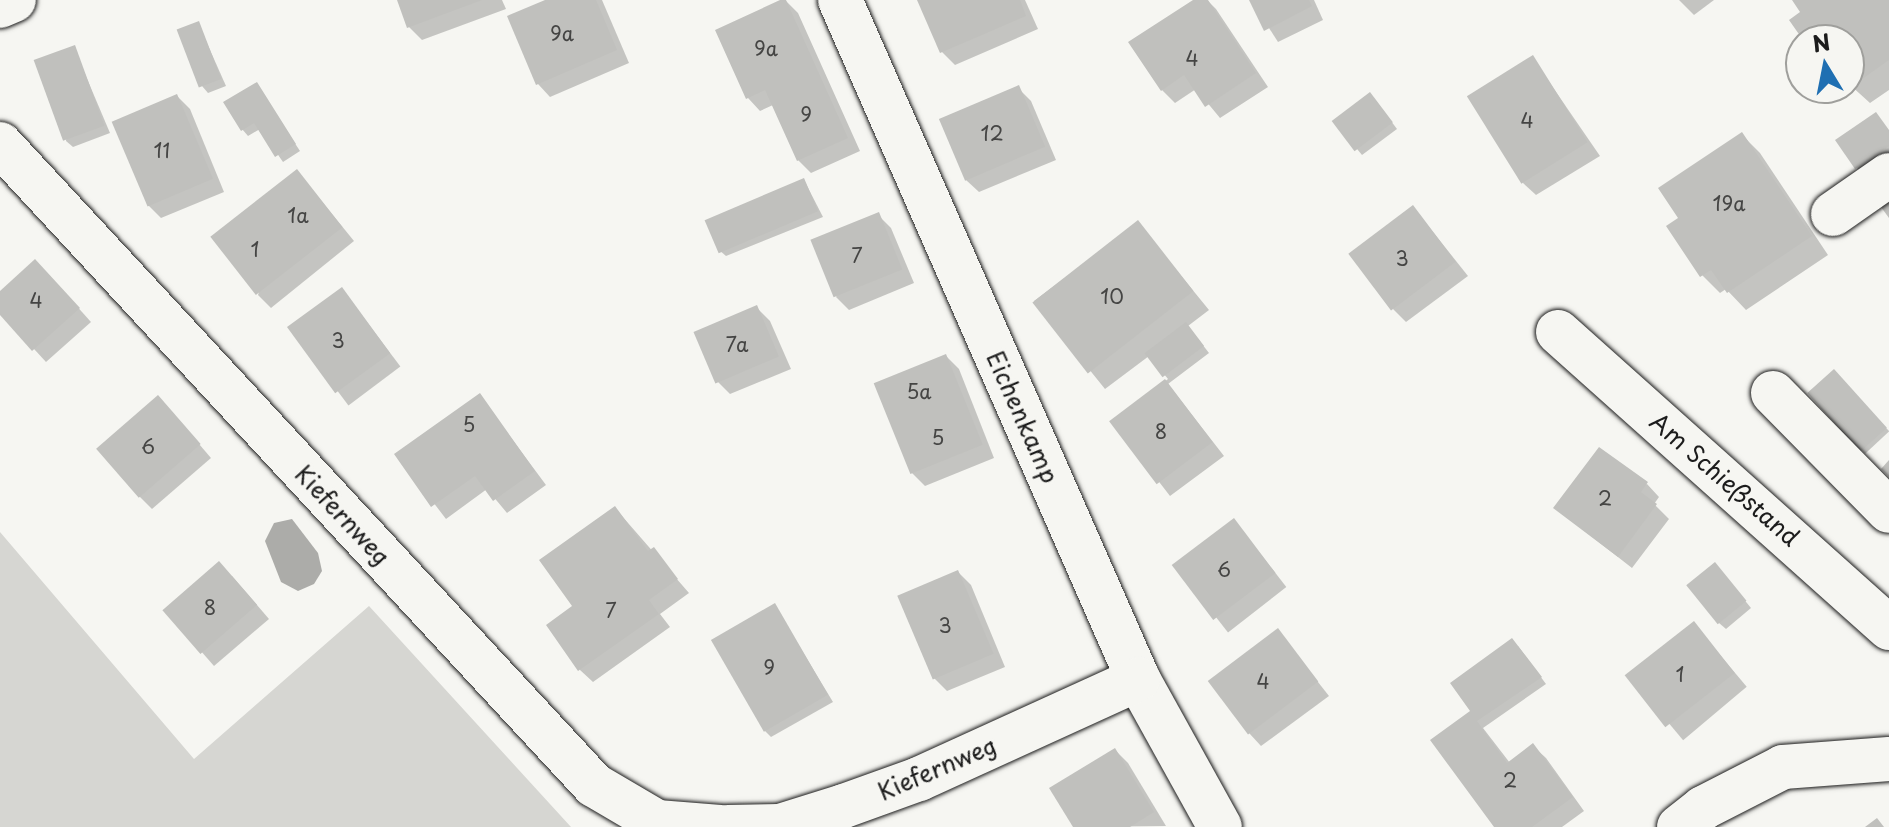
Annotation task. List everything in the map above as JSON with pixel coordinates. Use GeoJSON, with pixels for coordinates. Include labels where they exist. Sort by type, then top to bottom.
{"type":"FeatureCollection","features":[{"type":"Feature","properties":{"kind":"street"},"geometry":{"type":"LineString","coordinates":[[0,6],[14,0]]}},
{"type":"Feature","properties":{"kind":"street","name":"Eichenkamp"},"geometry":{"type":"LineString","coordinates":[[840,0],[1138,679],[1220,827]]}},
{"type":"Feature","properties":{"kind":"street","name":"Kiefernweg"},"geometry":{"type":"LineString","coordinates":[[0,144],[594,785],[657,822],[720,827]]}},
{"type":"Feature","properties":{"kind":"street"},"geometry":{"type":"LineString","coordinates":[[1833,214],[1889,175]]}},
{"type":"Feature","properties":{"kind":"street","name":"Am Schießstand"},"geometry":{"type":"LineString","coordinates":[[1558,332],[1889,628]]}},
{"type":"Feature","properties":{"kind":"street"},"geometry":{"type":"LineString","coordinates":[[1773,393],[1889,511]]}},
{"type":"Feature","properties":{"kind":"street","name":"Kiefernweg"},"geometry":{"type":"LineString","coordinates":[[728,827],[780,826],[919,779],[1138,679]]}},
{"type":"Feature","properties":{"kind":"street"},"geometry":{"type":"LineString","coordinates":[[1679,827],[1703,808],[1783,767],[1889,759]]}},
{"type":"Feature","properties":{"kind":"shaded area"},"geometry":{"type":"Polygon","coordinates":[[[292,519],[318,553],[322,571],[314,584],[298,591],[281,582],[265,541],[274,523],[292,519]]]}},
{"type":"Feature","properties":{"kind":"shaded area"},"geometry":{"type":"Polygon","coordinates":[[[0,532],[194,759],[369,606],[571,827],[0,827],[0,532]]]}},
{"type":"Feature","properties":{"kind":"building"},"geometry":{"type":"Polygon","coordinates":[[[397,0],[482,0],[407,28],[397,0]]]}},
{"type":"Feature","properties":{"kind":"building"},"geometry":{"type":"Polygon","coordinates":[[[545,0],[596,0],[617,50],[536,85],[507,16],[545,0]]]}},
{"type":"Feature","properties":{"kind":"building"},"geometry":{"type":"Polygon","coordinates":[[[786,0],[848,138],[797,161],[765,90],[746,99],[715,30],[786,0]]]}},
{"type":"Feature","properties":{"kind":"building"},"geometry":{"type":"Polygon","coordinates":[[[917,0],[1020,0],[1026,16],[940,53],[917,0]]]}},
{"type":"Feature","properties":{"kind":"building"},"geometry":{"type":"Polygon","coordinates":[[[1193,0],[1208,0],[1256,73],[1205,107],[1184,75],[1161,91],[1128,42],[1193,0]]]}},
{"type":"Feature","properties":{"kind":"building"},"geometry":{"type":"Polygon","coordinates":[[[1249,0],[1309,0],[1312,6],[1264,31],[1249,0]]]}},
{"type":"Feature","properties":{"kind":"building"},"geometry":{"type":"Polygon","coordinates":[[[1792,0],[1889,0],[1889,60],[1865,77],[1865,24],[1792,24],[1789,20],[1800,12],[1792,0]]]}},
{"type":"Feature","properties":{"kind":"building"},"geometry":{"type":"Polygon","coordinates":[[[199,21],[221,79],[199,87],[177,30],[199,21]]]}},
{"type":"Feature","properties":{"kind":"building"},"geometry":{"type":"Polygon","coordinates":[[[75,45],[104,126],[63,141],[34,60],[75,45]]]}},
{"type":"Feature","properties":{"kind":"building"},"geometry":{"type":"Polygon","coordinates":[[[1533,55],[1588,142],[1521,184],[1467,96],[1533,55]]]}},
{"type":"Feature","properties":{"kind":"building"},"geometry":{"type":"Polygon","coordinates":[[[257,82],[296,144],[275,157],[254,123],[241,131],[223,102],[257,82]]]}},
{"type":"Feature","properties":{"kind":"building"},"geometry":{"type":"Polygon","coordinates":[[[1019,85],[1045,147],[965,181],[939,119],[1019,85]]]}},
{"type":"Feature","properties":{"kind":"building"},"geometry":{"type":"Polygon","coordinates":[[[1370,92],[1393,122],[1355,151],[1332,121],[1370,92]]]}},
{"type":"Feature","properties":{"kind":"building"},"geometry":{"type":"Polygon","coordinates":[[[177,94],[213,179],[148,206],[112,122],[177,94]]]}},
{"type":"Feature","properties":{"kind":"building"},"geometry":{"type":"Polygon","coordinates":[[[1876,112],[1889,130],[1889,146],[1855,169],[1835,140],[1876,112]]]}},
{"type":"Feature","properties":{"kind":"building"},"geometry":{"type":"Polygon","coordinates":[[[1742,132],[1812,236],[1727,293],[1711,270],[1700,277],[1666,226],[1678,218],[1658,188],[1742,132]]]}},
{"type":"Feature","properties":{"kind":"building"},"geometry":{"type":"Polygon","coordinates":[[[297,169],[343,227],[256,295],[210,237],[297,169]]]}},
{"type":"Feature","properties":{"kind":"building"},"geometry":{"type":"Polygon","coordinates":[[[804,178],[818,211],[719,253],[705,220],[804,178]]]}},
{"type":"Feature","properties":{"kind":"building"},"geometry":{"type":"Polygon","coordinates":[[[1889,201],[1889,218],[1881,207],[1889,201]]]}},
{"type":"Feature","properties":{"kind":"building"},"geometry":{"type":"Polygon","coordinates":[[[1413,205],[1456,262],[1391,310],[1348,254],[1413,205]]]}},
{"type":"Feature","properties":{"kind":"building"},"geometry":{"type":"Polygon","coordinates":[[[879,212],[902,269],[834,297],[810,240],[879,212]]]}},
{"type":"Feature","properties":{"kind":"building"},"geometry":{"type":"Polygon","coordinates":[[[1138,220],[1193,291],[1088,373],[1032,302],[1138,220]]]}},
{"type":"Feature","properties":{"kind":"building"},"geometry":{"type":"Polygon","coordinates":[[[35,259],[80,308],[32,351],[0,315],[0,291],[35,259]]]}},
{"type":"Feature","properties":{"kind":"building"},"geometry":{"type":"Polygon","coordinates":[[[342,287],[390,353],[335,393],[287,327],[342,287]]]}},
{"type":"Feature","properties":{"kind":"building"},"geometry":{"type":"Polygon","coordinates":[[[757,305],[779,357],[715,384],[693,332],[757,305]]]}},
{"type":"Feature","properties":{"kind":"building"},"geometry":{"type":"Polygon","coordinates":[[[1186,322],[1204,346],[1163,377],[1144,353],[1186,322]]]}},
{"type":"Feature","properties":{"kind":"building"},"geometry":{"type":"Polygon","coordinates":[[[946,354],[983,445],[910,474],[874,383],[946,354]]]}},
{"type":"Feature","properties":{"kind":"building"},"geometry":{"type":"Polygon","coordinates":[[[1834,369],[1887,428],[1860,452],[1807,393],[1834,369]]]}},
{"type":"Feature","properties":{"kind":"building"},"geometry":{"type":"Polygon","coordinates":[[[1165,379],[1213,442],[1157,484],[1109,421],[1165,379]]]}},
{"type":"Feature","properties":{"kind":"building"},"geometry":{"type":"Polygon","coordinates":[[[480,393],[535,471],[493,501],[475,476],[431,507],[394,454],[480,393]]]}},
{"type":"Feature","properties":{"kind":"building"},"geometry":{"type":"Polygon","coordinates":[[[158,395],[201,444],[139,498],[96,449],[158,395]]]}},
{"type":"Feature","properties":{"kind":"building"},"geometry":{"type":"Polygon","coordinates":[[[1599,447],[1648,482],[1641,492],[1657,504],[1618,557],[1553,508],[1599,447]]]}},
{"type":"Feature","properties":{"kind":"building"},"geometry":{"type":"Polygon","coordinates":[[[1889,460],[1889,477],[1881,469],[1889,460]]]}},
{"type":"Feature","properties":{"kind":"building"},"geometry":{"type":"Polygon","coordinates":[[[615,506],[648,551],[654,547],[678,579],[649,600],[659,614],[578,671],[546,625],[572,606],[539,560],[615,506]]]}},
{"type":"Feature","properties":{"kind":"building"},"geometry":{"type":"Polygon","coordinates":[[[1234,518],[1276,573],[1213,620],[1172,565],[1234,518]]]}},
{"type":"Feature","properties":{"kind":"building"},"geometry":{"type":"Polygon","coordinates":[[[219,561],[257,605],[200,654],[162,610],[219,561]]]}},
{"type":"Feature","properties":{"kind":"building"},"geometry":{"type":"Polygon","coordinates":[[[1715,562],[1746,601],[1718,624],[1686,585],[1715,562]]]}},
{"type":"Feature","properties":{"kind":"building"},"geometry":{"type":"Polygon","coordinates":[[[958,570],[994,654],[933,680],[897,596],[958,570]]]}},
{"type":"Feature","properties":{"kind":"building"},"geometry":{"type":"Polygon","coordinates":[[[775,603],[828,695],[764,732],[711,640],[775,603]]]}},
{"type":"Feature","properties":{"kind":"building"},"geometry":{"type":"Polygon","coordinates":[[[1694,621],[1735,673],[1665,727],[1625,675],[1694,621]]]}},
{"type":"Feature","properties":{"kind":"building"},"geometry":{"type":"Polygon","coordinates":[[[1278,628],[1318,682],[1248,734],[1208,681],[1278,628]]]}},
{"type":"Feature","properties":{"kind":"building"},"geometry":{"type":"Polygon","coordinates":[[[1512,638],[1542,677],[1477,721],[1507,763],[1533,743],[1573,797],[1532,827],[1494,827],[1430,740],[1470,711],[1450,683],[1512,638]]]}},
{"type":"Feature","properties":{"kind":"building"},"geometry":{"type":"Polygon","coordinates":[[[1115,748],[1154,812],[1130,827],[1073,827],[1049,788],[1115,748]]]}},
{"type":"Feature","properties":{"kind":"building"},"geometry":{"type":"Polygon","coordinates":[[[1877,818],[1884,827],[1865,827],[1877,818]]]}}]}
